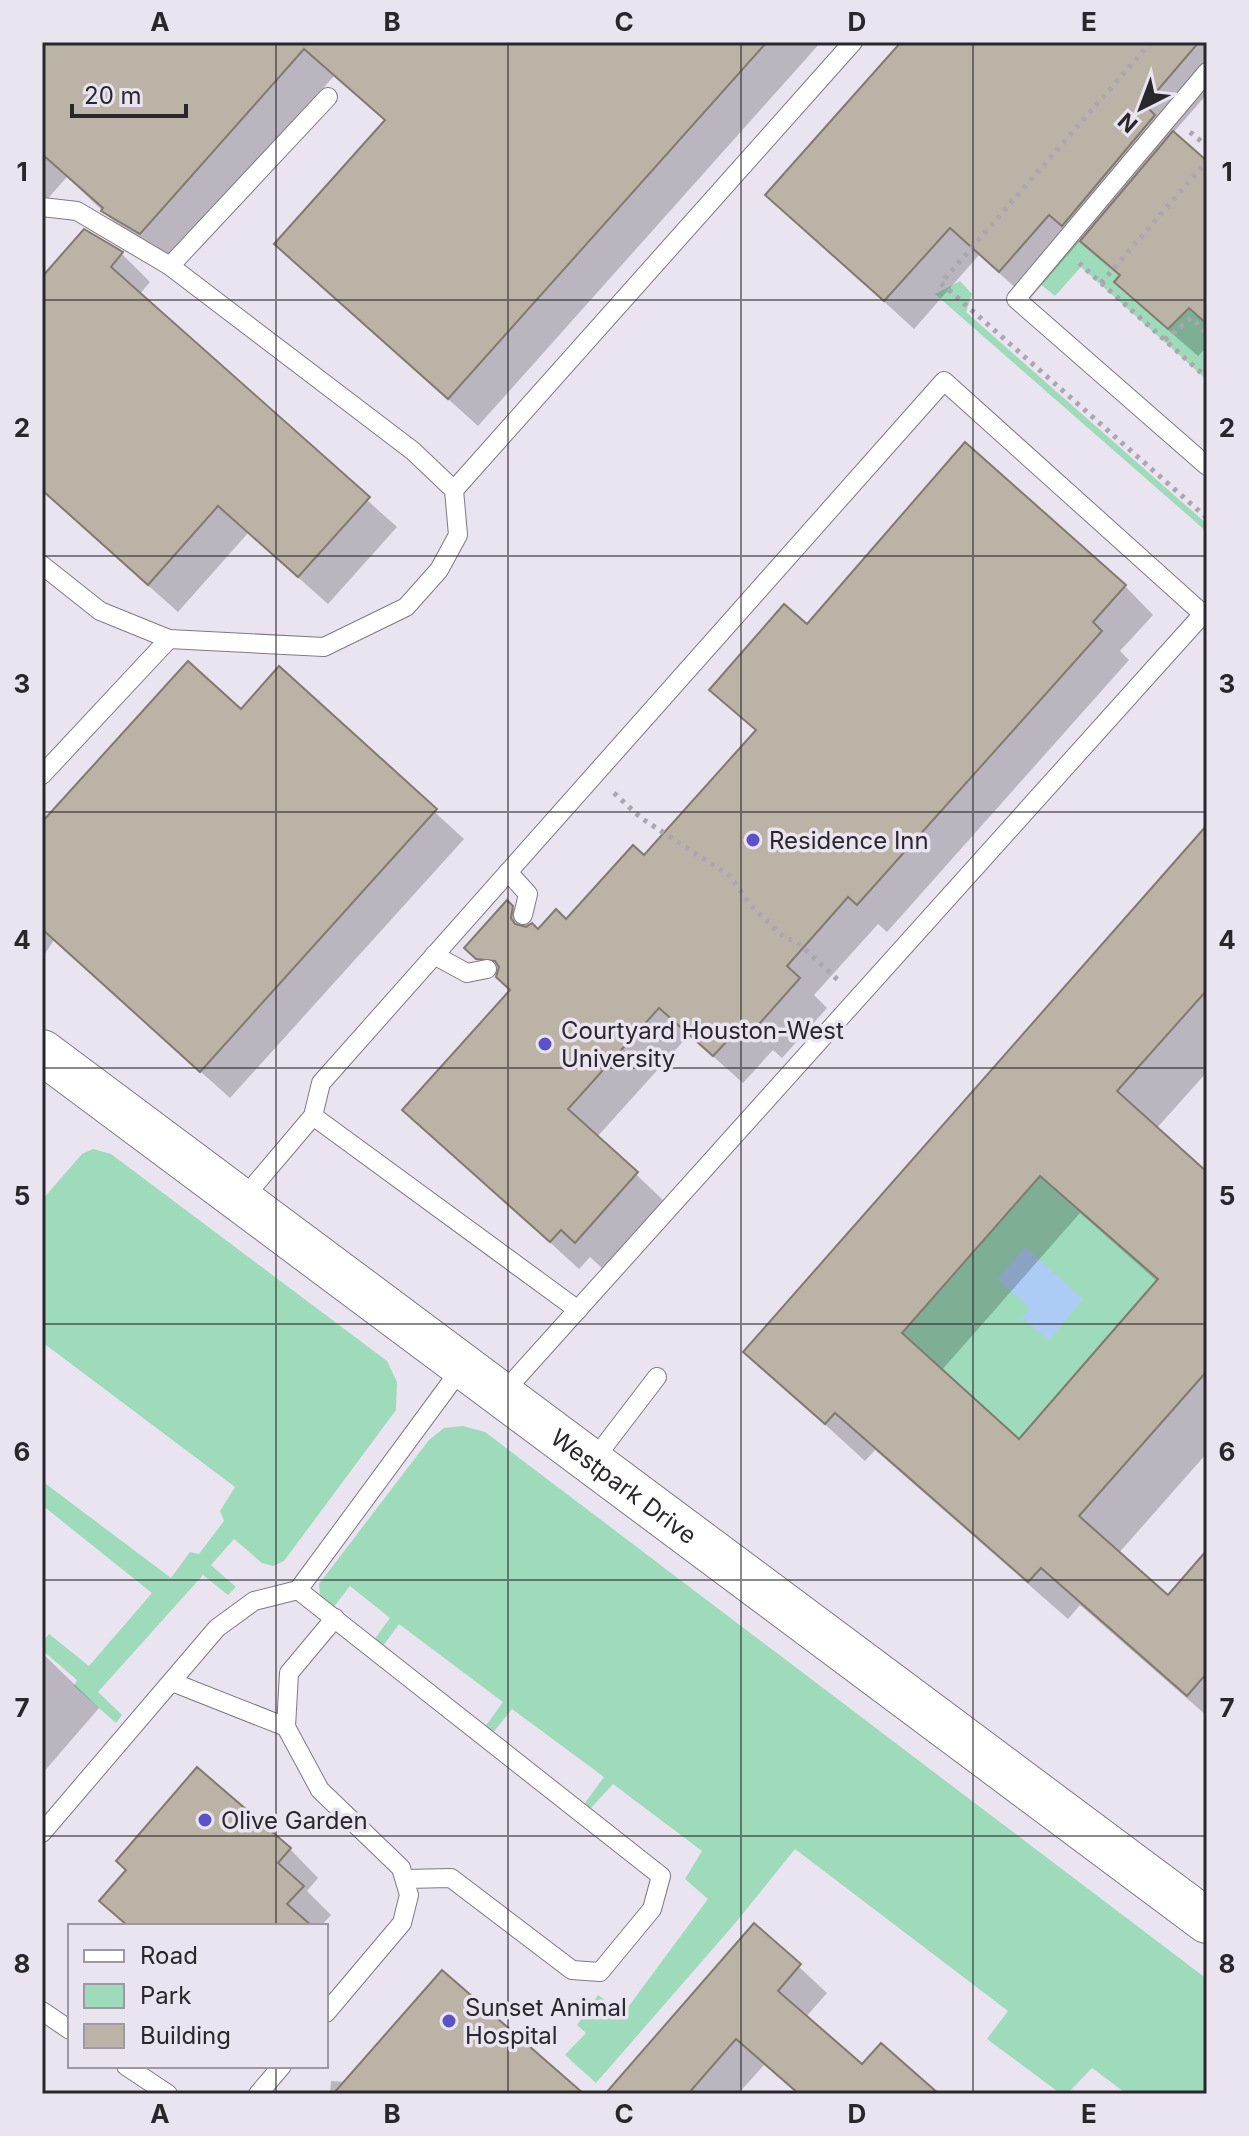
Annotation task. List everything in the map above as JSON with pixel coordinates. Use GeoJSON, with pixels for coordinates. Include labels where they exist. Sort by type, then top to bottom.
{"type":"FeatureCollection","features":[{"type":"Feature","properties":{"kind":"main road","name":"Westpark Drive"},"geometry":{"type":"LineString","coordinates":[[42,1052],[1207,1921]]}},
{"type":"Feature","properties":{"kind":"lane"},"geometry":{"type":"LineString","coordinates":[[454,490],[853,42]]}},
{"type":"Feature","properties":{"kind":"lane"},"geometry":{"type":"LineString","coordinates":[[1206,76],[1016,299],[1207,466]]}},
{"type":"Feature","properties":{"kind":"lane"},"geometry":{"type":"LineString","coordinates":[[170,266],[328,97]]}},
{"type":"Feature","properties":{"kind":"lane"},"geometry":{"type":"LineString","coordinates":[[42,207],[77,211],[170,266],[413,451],[454,490],[458,535],[439,570],[406,607],[324,647],[169,639],[100,611],[42,565]]}},
{"type":"Feature","properties":{"kind":"lane"},"geometry":{"type":"LineString","coordinates":[[241,1201],[313,1116],[321,1083],[944,381],[1203,614],[502,1394]]}},
{"type":"Feature","properties":{"kind":"lane"},"geometry":{"type":"LineString","coordinates":[[42,775],[169,639]]}},
{"type":"Feature","properties":{"kind":"lane"},"geometry":{"type":"LineString","coordinates":[[508,872],[528,894],[523,915]]}},
{"type":"Feature","properties":{"kind":"lane"},"geometry":{"type":"LineString","coordinates":[[434,955],[467,973],[487,969]]}},
{"type":"Feature","properties":{"kind":"lane"},"geometry":{"type":"LineString","coordinates":[[313,1116],[578,1310]]}},
{"type":"Feature","properties":{"kind":"lane"},"geometry":{"type":"LineString","coordinates":[[42,1833],[217,1628],[254,1601],[298,1590],[463,1366]]}},
{"type":"Feature","properties":{"kind":"lane"},"geometry":{"type":"LineString","coordinates":[[592,1462],[657,1377]]}},
{"type":"Feature","properties":{"kind":"lane"},"geometry":{"type":"LineString","coordinates":[[298,1590],[661,1876],[652,1909],[600,1972],[572,1970],[451,1878],[405,1879]]}},
{"type":"Feature","properties":{"kind":"lane"},"geometry":{"type":"LineString","coordinates":[[328,2011],[402,1923],[409,1895],[401,1868],[320,1790],[286,1727],[289,1673],[335,1618]]}},
{"type":"Feature","properties":{"kind":"lane"},"geometry":{"type":"LineString","coordinates":[[172,1682],[286,1727]]}},
{"type":"Feature","properties":{"kind":"lane"},"geometry":{"type":"LineString","coordinates":[[42,2011],[68,2029]]}},
{"type":"Feature","properties":{"kind":"lane"},"geometry":{"type":"LineString","coordinates":[[129,2068],[168,2094]]}},
{"type":"Feature","properties":{"kind":"lane"},"geometry":{"type":"LineString","coordinates":[[258,2094],[280,2068]]}},
{"type":"Feature","properties":{"kind":"path"},"geometry":{"type":"LineString","coordinates":[[1183,126],[1207,146]]}},
{"type":"Feature","properties":{"kind":"path"},"geometry":{"type":"LineString","coordinates":[[1101,283],[1207,161]]}},
{"type":"Feature","properties":{"kind":"path"},"geometry":{"type":"LineString","coordinates":[[1072,257],[1207,378]]}},
{"type":"Feature","properties":{"kind":"path"},"geometry":{"type":"LineString","coordinates":[[1165,340],[1191,318],[1207,333]]}},
{"type":"Feature","properties":{"kind":"path"},"geometry":{"type":"LineString","coordinates":[[594,775],[641,818],[730,876],[767,921],[785,938],[797,942],[858,998]]}},
{"type":"Feature","properties":{"kind":"green space"},"geometry":{"type":"Polygon","coordinates":[[[1071,234],[1119,276],[1114,282],[1167,329],[1189,309],[1207,324],[1207,380],[1081,267],[1055,296],[1033,278],[1071,234]]]}},
{"type":"Feature","properties":{"kind":"green space"},"geometry":{"type":"Polygon","coordinates":[[[960,281],[972,294],[966,312],[1207,524],[1207,532],[935,294],[960,281]]]}},
{"type":"Feature","properties":{"kind":"green space"},"geometry":{"type":"Polygon","coordinates":[[[93,1149],[111,1154],[387,1361],[397,1382],[396,1410],[284,1561],[273,1566],[262,1563],[234,1539],[211,1565],[236,1587],[228,1595],[203,1575],[98,1692],[122,1715],[116,1723],[74,1686],[77,1680],[42,1650],[42,1643],[49,1634],[89,1666],[152,1593],[42,1505],[42,1481],[171,1578],[190,1552],[199,1554],[224,1521],[220,1511],[235,1487],[42,1342],[42,1200],[82,1154],[93,1149]]]}},
{"type":"Feature","properties":{"kind":"green space"},"geometry":{"type":"Polygon","coordinates":[[[1040,1176],[1158,1279],[1019,1439],[902,1333],[1040,1176]]]}},
{"type":"Feature","properties":{"kind":"green space"},"geometry":{"type":"Polygon","coordinates":[[[463,1426],[485,1432],[1207,1979],[1207,2094],[1127,2094],[1092,2068],[1067,2094],[1061,2094],[987,2039],[1008,2011],[795,1849],[737,1921],[596,2083],[565,2055],[586,2033],[577,2025],[598,1995],[623,2014],[708,1899],[685,1879],[702,1851],[613,1784],[590,1809],[585,1803],[604,1777],[512,1709],[492,1734],[484,1728],[503,1702],[399,1624],[380,1650],[371,1644],[390,1618],[350,1586],[329,1613],[321,1604],[319,1584],[429,1440],[444,1428],[463,1426]]]}},
{"type":"Feature","properties":{"kind":"water"},"geometry":{"type":"Polygon","coordinates":[[[1025,1247],[1083,1299],[1049,1340],[1022,1318],[1030,1308],[998,1279],[1025,1247]]]}},
{"type":"Feature","properties":{"kind":"building"},"geometry":{"type":"Polygon","coordinates":[[[42,42],[767,42],[448,399],[274,244],[385,120],[304,49],[140,234],[101,211],[103,208],[42,154],[42,42]]]}},
{"type":"Feature","properties":{"kind":"building"},"geometry":{"type":"Polygon","coordinates":[[[901,42],[1199,42],[1145,105],[1155,115],[1062,226],[1049,215],[999,272],[950,228],[884,301],[765,195],[901,42]]]}},
{"type":"Feature","properties":{"kind":"building"},"geometry":{"type":"Polygon","coordinates":[[[1173,131],[1207,161],[1207,324],[1189,308],[1168,329],[1114,282],[1120,275],[1080,241],[1173,131]]]}},
{"type":"Feature","properties":{"kind":"building"},"geometry":{"type":"Polygon","coordinates":[[[84,229],[123,252],[111,267],[370,497],[298,577],[218,506],[148,585],[42,490],[42,277],[84,229]]]}},
{"type":"Feature","properties":{"kind":"building"},"geometry":{"type":"Polygon","coordinates":[[[965,442],[1126,585],[1093,622],[1102,631],[857,905],[848,897],[787,966],[800,978],[753,1031],[744,1023],[713,1056],[659,1008],[568,1109],[638,1172],[575,1243],[561,1230],[550,1242],[402,1110],[510,990],[496,977],[499,967],[495,961],[476,959],[464,948],[507,900],[513,906],[511,918],[515,924],[526,927],[532,923],[538,929],[556,909],[566,919],[633,845],[644,855],[756,730],[709,690],[784,604],[807,624],[965,442]]]}},
{"type":"Feature","properties":{"kind":"building"},"geometry":{"type":"Polygon","coordinates":[[[188,661],[241,709],[279,666],[437,809],[200,1072],[42,929],[42,822],[188,661]]]}},
{"type":"Feature","properties":{"kind":"building"},"geometry":{"type":"Polygon","coordinates":[[[1207,825],[1207,990],[1117,1091],[1207,1172],[1207,1371],[1079,1516],[1168,1595],[1207,1550],[1207,1673],[1187,1696],[1041,1568],[1028,1582],[835,1413],[825,1424],[743,1352],[1207,825]],[[1040,1176],[902,1333],[1019,1439],[1158,1279],[1040,1176]]]}},
{"type":"Feature","properties":{"kind":"building","name":"Olive Garden"},"geometry":{"type":"Polygon","coordinates":[[[197,1767],[291,1848],[278,1863],[304,1886],[287,1904],[310,1924],[126,1924],[99,1901],[126,1870],[116,1861],[197,1767]]]}},
{"type":"Feature","properties":{"kind":"building"},"geometry":{"type":"Polygon","coordinates":[[[754,1923],[801,1964],[778,1991],[862,2064],[881,2043],[939,2094],[799,2094],[736,2039],[688,2094],[605,2094],[754,1923]]]}},
{"type":"Feature","properties":{"kind":"building","name":"Sunset Animal Hospital"},"geometry":{"type":"Polygon","coordinates":[[[442,1970],[584,2094],[333,2094],[442,1970]]]}},
{"type":"Feature","properties":{"kind":"place","name":"Residence Inn"},"geometry":{"type":"Point","coordinates":[753,840]}},
{"type":"Feature","properties":{"kind":"place","name":"Courtyard Houston-West University"},"geometry":{"type":"Point","coordinates":[545,1044]}},
{"type":"Feature","properties":{"kind":"place","name":"Olive Garden"},"geometry":{"type":"Point","coordinates":[205,1820]}},
{"type":"Feature","properties":{"kind":"place","name":"Sunset Animal Hospital"},"geometry":{"type":"Point","coordinates":[449,2021]}}]}
